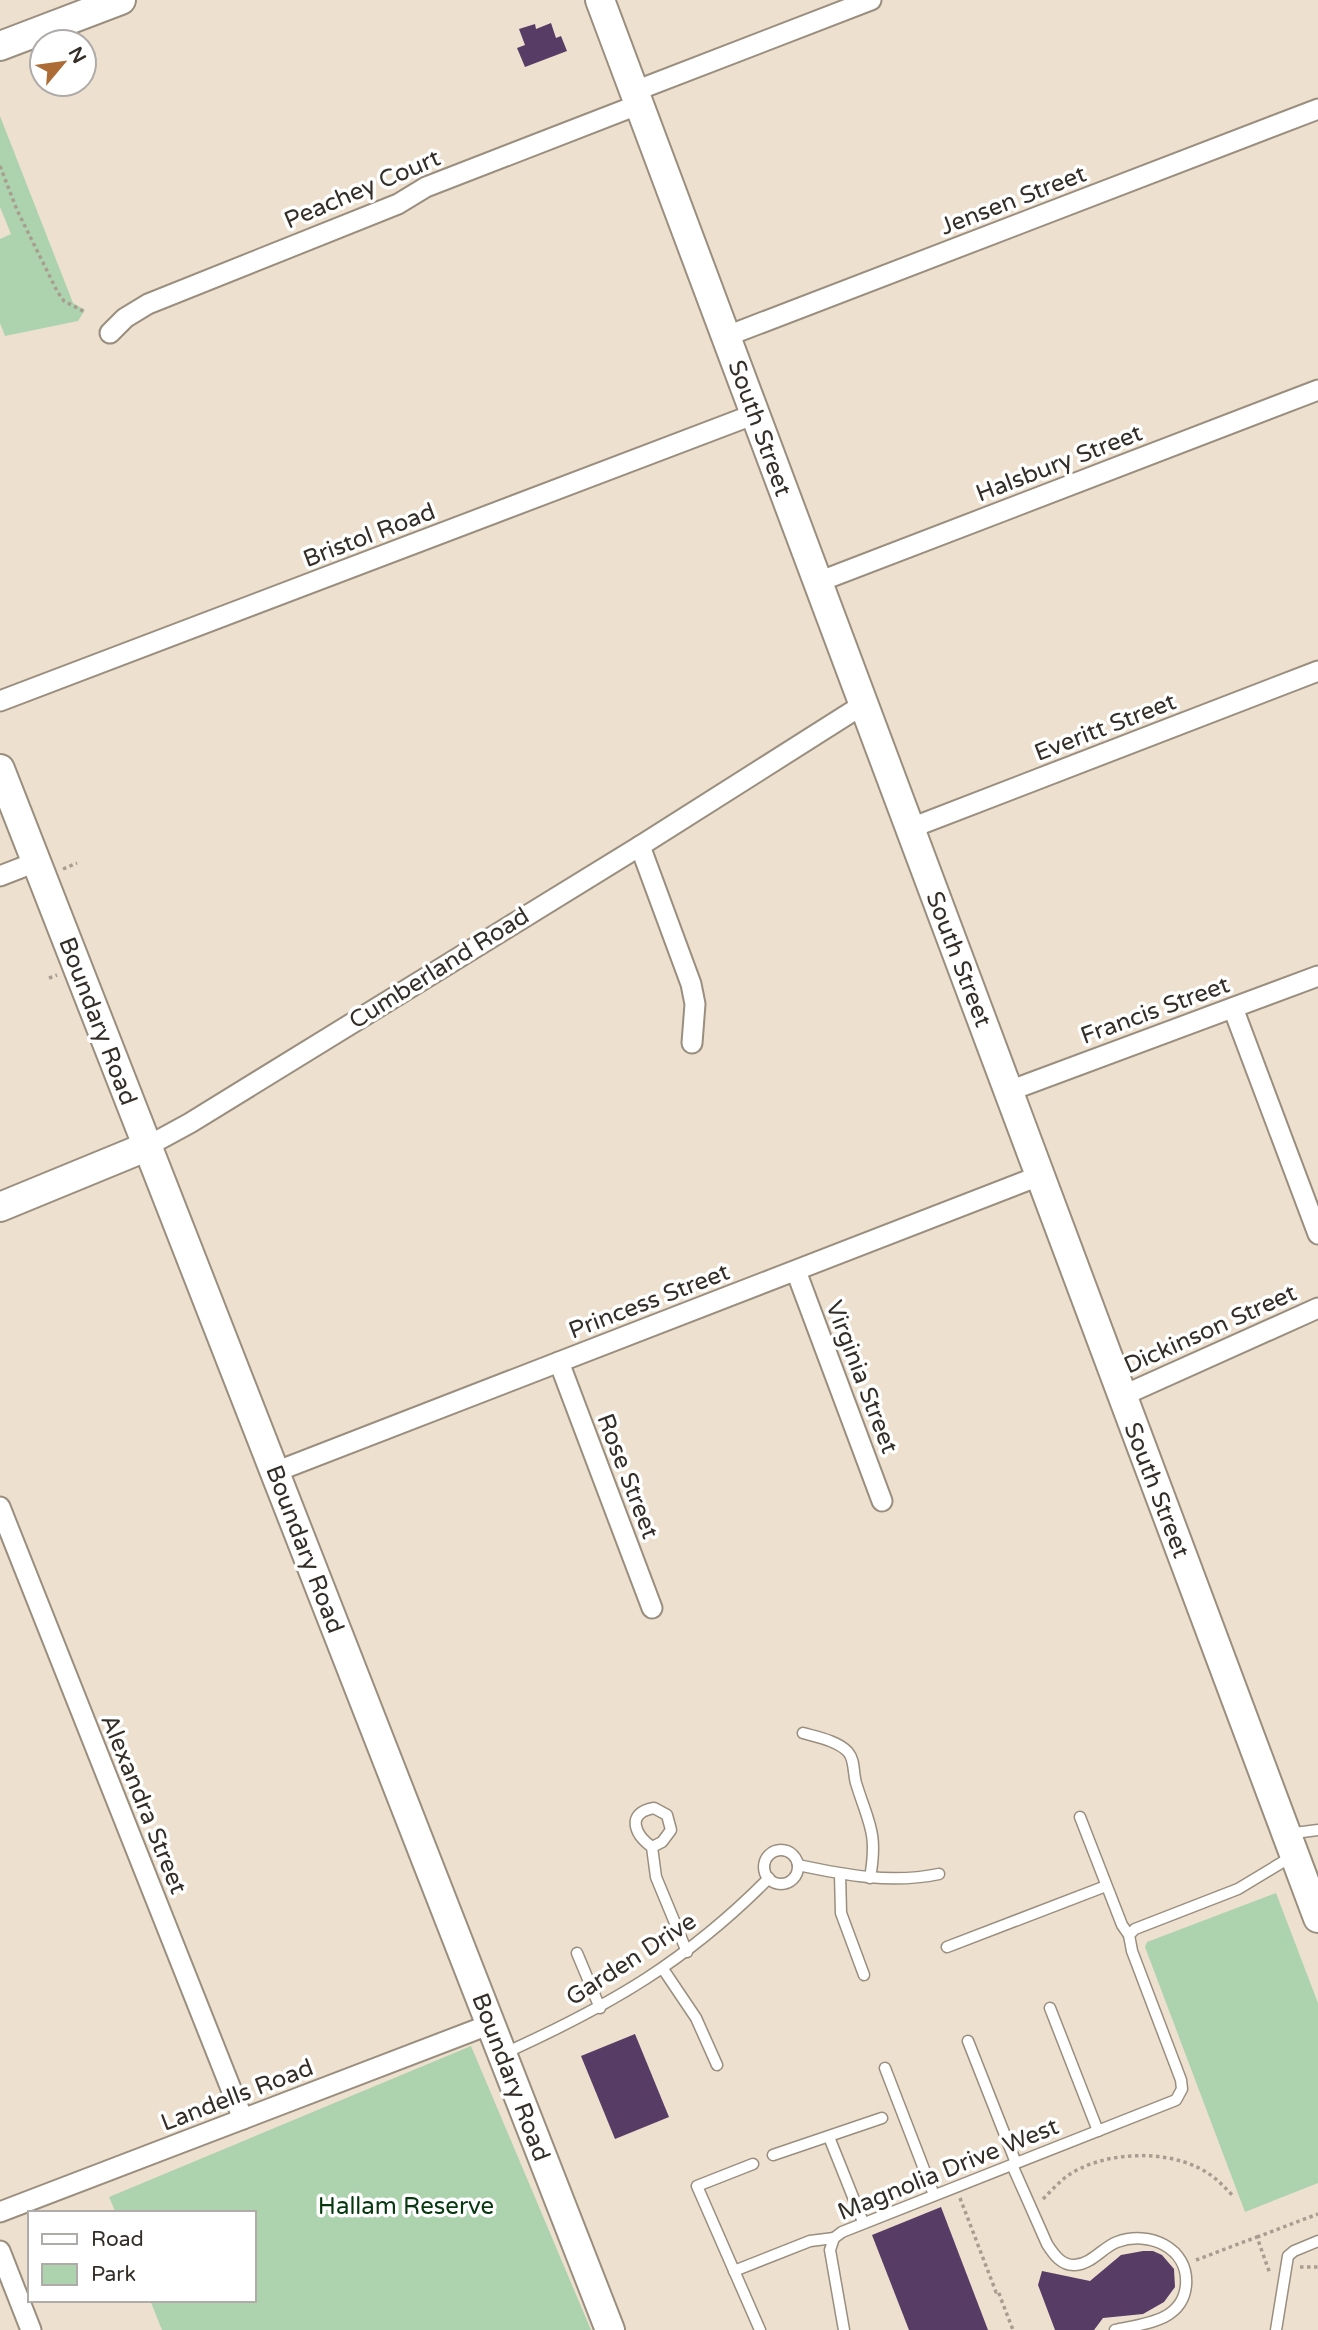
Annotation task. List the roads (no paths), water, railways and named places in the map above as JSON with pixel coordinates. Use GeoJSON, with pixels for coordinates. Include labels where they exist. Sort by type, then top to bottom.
{"type":"FeatureCollection","features":[{"type":"Feature","properties":{"kind":"street"},"geometry":{"type":"LineString","coordinates":[[0,46],[121,0]]}},
{"type":"Feature","properties":{"kind":"street","name":"South Street"},"geometry":{"type":"LineString","coordinates":[[600,0],[1039,1176],[1290,1844],[1316,1906]]}},
{"type":"Feature","properties":{"kind":"street","name":"Peachey Court"},"geometry":{"type":"LineString","coordinates":[[110,333],[125,318],[148,304],[398,204],[426,187],[871,0]]}},
{"type":"Feature","properties":{"kind":"street","name":"Jensen Street"},"geometry":{"type":"LineString","coordinates":[[727,337],[1318,108]]}},
{"type":"Feature","properties":{"kind":"street","name":"Halsbury Street"},"geometry":{"type":"LineString","coordinates":[[818,582],[1318,390]]}},
{"type":"Feature","properties":{"kind":"street","name":"Bristol Road"},"geometry":{"type":"LineString","coordinates":[[0,701],[755,414]]}},
{"type":"Feature","properties":{"kind":"street","name":"Everitt Street"},"geometry":{"type":"LineString","coordinates":[[911,828],[1318,671]]}},
{"type":"Feature","properties":{"kind":"street","name":"Cumberland Road"},"geometry":{"type":"LineString","coordinates":[[0,1207],[146,1147],[190,1123],[640,846],[864,704]]}},
{"type":"Feature","properties":{"kind":"street","name":"Boundary Road"},"geometry":{"type":"LineString","coordinates":[[0,769],[49,865],[146,1147],[610,2330]]}},
{"type":"Feature","properties":{"kind":"street"},"geometry":{"type":"LineString","coordinates":[[640,846],[691,984],[695,1004],[692,1043]]}},
{"type":"Feature","properties":{"kind":"street"},"geometry":{"type":"LineString","coordinates":[[0,876],[49,865]]}},
{"type":"Feature","properties":{"kind":"street","name":"Francis Street"},"geometry":{"type":"LineString","coordinates":[[1009,1091],[1318,976]]}},
{"type":"Feature","properties":{"kind":"street"},"geometry":{"type":"LineString","coordinates":[[1233,1007],[1318,1234]]}},
{"type":"Feature","properties":{"kind":"street","name":"Princess Street"},"geometry":{"type":"LineString","coordinates":[[275,1472],[1039,1176]]}},
{"type":"Feature","properties":{"kind":"street","name":"Virginia Street"},"geometry":{"type":"LineString","coordinates":[[796,1271],[882,1501]]}},
{"type":"Feature","properties":{"kind":"street","name":"Dickinson Street"},"geometry":{"type":"LineString","coordinates":[[1122,1396],[1318,1308]]}},
{"type":"Feature","properties":{"kind":"street","name":"Rose Street"},"geometry":{"type":"LineString","coordinates":[[559,1362],[652,1608]]}},
{"type":"Feature","properties":{"kind":"street","name":"Alexandra Street"},"geometry":{"type":"LineString","coordinates":[[0,1507],[243,2119]]}},
{"type":"Feature","properties":{"kind":"street","name":"Landells Road"},"geometry":{"type":"LineString","coordinates":[[0,2211],[491,2024]]}},
{"type":"Feature","properties":{"kind":"street"},"geometry":{"type":"LineString","coordinates":[[0,2251],[31,2330]]}},
{"type":"Feature","properties":{"kind":"lane"},"geometry":{"type":"LineString","coordinates":[[803,1733],[838,1745],[850,1756],[873,1830],[875,1853],[870,1878]]}},
{"type":"Feature","properties":{"kind":"lane"},"geometry":{"type":"LineString","coordinates":[[1080,1817],[1122,1925],[1129,1935],[1135,1929],[1238,1889],[1290,1844],[1318,1830]]}},
{"type":"Feature","properties":{"kind":"lane"},"geometry":{"type":"LineString","coordinates":[[652,1847],[656,1877],[687,1952]]}},
{"type":"Feature","properties":{"kind":"lane"},"geometry":{"type":"LineString","coordinates":[[787,1851],[793,1855],[798,1865],[796,1875],[788,1882],[778,1883],[769,1878],[765,1864],[774,1852],[787,1851]]}},
{"type":"Feature","properties":{"kind":"lane"},"geometry":{"type":"LineString","coordinates":[[798,1865],[840,1874],[900,1880],[939,1874]]}},
{"type":"Feature","properties":{"kind":"lane"},"geometry":{"type":"LineString","coordinates":[[840,1874],[841,1913],[864,1975]]}},
{"type":"Feature","properties":{"kind":"lane","name":"Garden Drive"},"geometry":{"type":"LineString","coordinates":[[502,2055],[600,2008],[663,1969],[743,1905],[769,1878]]}},
{"type":"Feature","properties":{"kind":"lane"},"geometry":{"type":"LineString","coordinates":[[947,1947],[1106,1886]]}},
{"type":"Feature","properties":{"kind":"lane","name":"Magnolia Drive West"},"geometry":{"type":"LineString","coordinates":[[844,2330],[831,2257],[834,2238],[842,2232],[1167,2105],[1181,2095],[1181,2080],[1132,1951],[1129,1935]]}},
{"type":"Feature","properties":{"kind":"lane"},"geometry":{"type":"LineString","coordinates":[[577,1953],[600,2008]]}},
{"type":"Feature","properties":{"kind":"lane"},"geometry":{"type":"LineString","coordinates":[[663,1969],[696,2018],[717,2065]]}},
{"type":"Feature","properties":{"kind":"lane"},"geometry":{"type":"LineString","coordinates":[[1050,2008],[1098,2131]]}},
{"type":"Feature","properties":{"kind":"lane"},"geometry":{"type":"LineString","coordinates":[[968,2041],[1030,2210],[1053,2253],[1065,2264],[1080,2265],[1117,2242],[1138,2238],[1166,2245],[1174,2251],[1183,2265],[1186,2286],[1184,2296],[1169,2315],[1159,2321],[1115,2330]]}},
{"type":"Feature","properties":{"kind":"lane"},"geometry":{"type":"LineString","coordinates":[[885,2068],[933,2195]]}},
{"type":"Feature","properties":{"kind":"lane"},"geometry":{"type":"LineString","coordinates":[[773,2155],[881,2118]]}},
{"type":"Feature","properties":{"kind":"lane"},"geometry":{"type":"LineString","coordinates":[[829,2137],[863,2222]]}},
{"type":"Feature","properties":{"kind":"lane"},"geometry":{"type":"LineString","coordinates":[[753,2164],[696,2186],[760,2330]]}},
{"type":"Feature","properties":{"kind":"lane"},"geometry":{"type":"LineString","coordinates":[[734,2271],[810,2241],[834,2238]]}},
{"type":"Feature","properties":{"kind":"lane"},"geometry":{"type":"LineString","coordinates":[[1276,2330],[1288,2256],[1318,2241]]}},
{"type":"Feature","properties":{"kind":"park label","name":"Hallam Reserve"},"geometry":{"type":"Point","coordinates":[406,2206]}}]}
